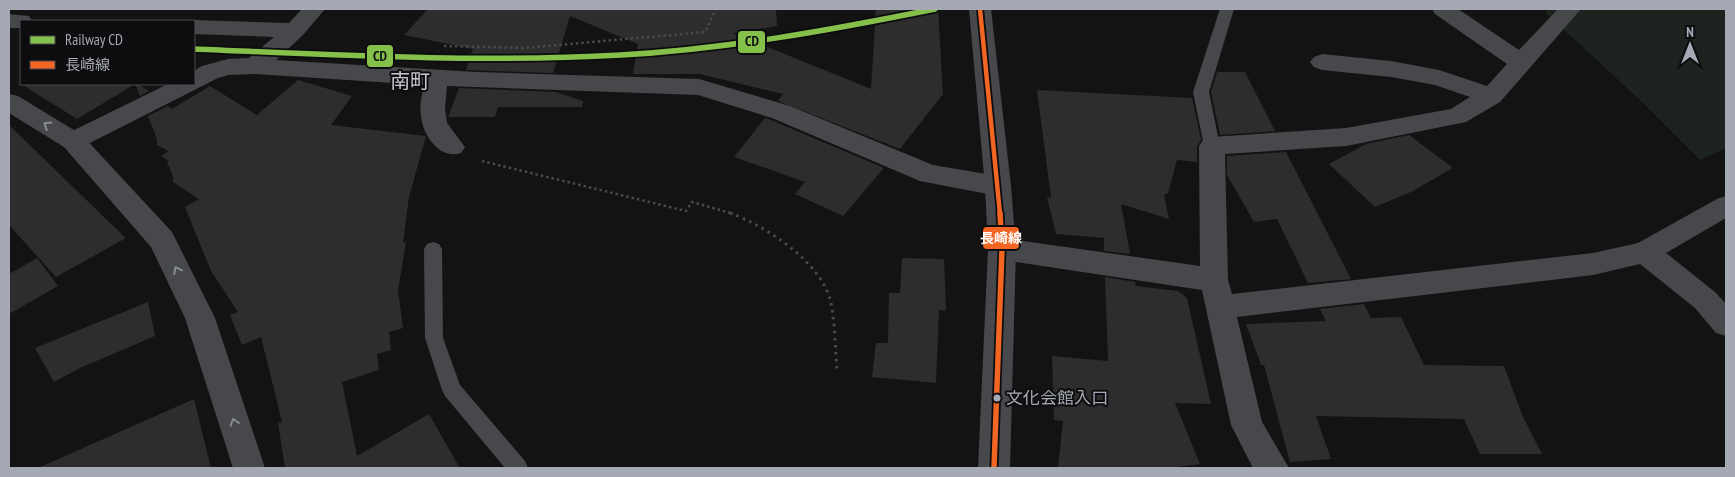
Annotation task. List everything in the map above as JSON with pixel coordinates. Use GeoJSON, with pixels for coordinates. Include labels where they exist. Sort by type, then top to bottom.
{"type":"FeatureCollection","features":[{"type":"Feature","properties":{"kind":"street"},"geometry":{"type":"LineString","coordinates":[[255,66],[295,30],[314,9]]}},
{"type":"Feature","properties":{"kind":"street"},"geometry":{"type":"LineString","coordinates":[[980,9],[998,186],[1002,249],[994,468]]}},
{"type":"Feature","properties":{"kind":"street"},"geometry":{"type":"LineString","coordinates":[[1443,9],[1522,63]]}},
{"type":"Feature","properties":{"kind":"street"},"geometry":{"type":"LineString","coordinates":[[1273,468],[1263,455],[1248,426],[1217,294],[1212,146],[1346,137],[1382,132],[1456,116],[1491,96],[1570,9]]}},
{"type":"Feature","properties":{"kind":"street"},"geometry":{"type":"LineString","coordinates":[[195,27],[295,30]]}},
{"type":"Feature","properties":{"kind":"street"},"geometry":{"type":"LineString","coordinates":[[1322,62],[1391,69],[1440,78],[1491,96]]}},
{"type":"Feature","properties":{"kind":"street"},"geometry":{"type":"LineString","coordinates":[[195,80],[210,72],[228,67],[255,66],[437,78],[699,87],[781,112],[930,174],[998,186]]}},
{"type":"Feature","properties":{"kind":"street"},"geometry":{"type":"LineString","coordinates":[[437,78],[432,104],[433,119],[438,135],[452,147]]}},
{"type":"Feature","properties":{"kind":"street"},"geometry":{"type":"LineString","coordinates":[[73,141],[185,85]]}},
{"type":"Feature","properties":{"kind":"street"},"geometry":{"type":"LineString","coordinates":[[9,102],[73,141],[162,240],[200,318],[249,468]]}},
{"type":"Feature","properties":{"kind":"street"},"geometry":{"type":"LineString","coordinates":[[1002,249],[1217,294],[1593,264],[1645,252],[1726,206]]}},
{"type":"Feature","properties":{"kind":"street"},"geometry":{"type":"LineString","coordinates":[[1645,252],[1706,300],[1726,324]]}},
{"type":"Feature","properties":{"kind":"lane"},"geometry":{"type":"LineString","coordinates":[[1212,146],[1200,92],[1227,9]]}},
{"type":"Feature","properties":{"kind":"lane"},"geometry":{"type":"LineString","coordinates":[[433,249],[434,338],[452,390],[518,468]]}},
{"type":"Feature","properties":{"kind":"path"},"geometry":{"type":"LineString","coordinates":[[434,46],[524,48],[705,32],[716,9]]}},
{"type":"Feature","properties":{"kind":"path"},"geometry":{"type":"LineString","coordinates":[[452,147],[473,159],[686,211],[692,202],[733,214],[784,241],[813,268],[830,299],[837,369]]}},
{"type":"Feature","properties":{"kind":"shaded area"},"geometry":{"type":"Polygon","coordinates":[[[1549,9],[1726,9],[1726,148],[1700,160],[1640,100],[1545,12],[1549,9]]]}},
{"type":"Feature","properties":{"kind":"building"},"geometry":{"type":"Polygon","coordinates":[[[428,9],[776,9],[777,26],[733,33],[871,89],[876,9],[938,9],[943,94],[900,149],[778,101],[783,94],[700,74],[633,74],[638,44],[570,16],[553,73],[466,70],[473,49],[404,35],[428,9]]]}},
{"type":"Feature","properties":{"kind":"building"},"geometry":{"type":"Polygon","coordinates":[[[1217,72],[1245,72],[1275,131],[1220,135],[1211,92],[1217,72]]]}},
{"type":"Feature","properties":{"kind":"building"},"geometry":{"type":"Polygon","coordinates":[[[298,80],[352,96],[331,125],[426,136],[409,197],[403,243],[406,242],[398,291],[403,328],[389,332],[391,350],[377,354],[379,370],[342,382],[357,456],[429,414],[460,468],[285,468],[278,423],[282,422],[261,337],[242,345],[230,315],[238,312],[211,271],[185,207],[199,199],[173,182],[173,176],[167,162],[169,161],[161,156],[169,151],[157,145],[157,139],[148,116],[168,106],[172,109],[210,86],[257,115],[298,80]]]}},
{"type":"Feature","properties":{"kind":"building"},"geometry":{"type":"Polygon","coordinates":[[[23,85],[133,85],[77,119],[23,85]]]}},
{"type":"Feature","properties":{"kind":"building"},"geometry":{"type":"Polygon","coordinates":[[[135,85],[140,85],[149,91],[140,96],[135,85]]]}},
{"type":"Feature","properties":{"kind":"building"},"geometry":{"type":"Polygon","coordinates":[[[459,88],[556,92],[583,101],[582,107],[498,107],[495,117],[448,117],[459,88]]]}},
{"type":"Feature","properties":{"kind":"building"},"geometry":{"type":"Polygon","coordinates":[[[1037,90],[1192,98],[1201,140],[1197,146],[1197,162],[1177,160],[1168,193],[1164,195],[1169,219],[1121,204],[1130,254],[1104,251],[1104,238],[1056,234],[1047,197],[1051,198],[1037,90]]]}},
{"type":"Feature","properties":{"kind":"building"},"geometry":{"type":"Polygon","coordinates":[[[765,118],[884,168],[843,216],[795,194],[805,182],[734,157],[765,118]]]}},
{"type":"Feature","properties":{"kind":"building"},"geometry":{"type":"Polygon","coordinates":[[[9,125],[126,238],[56,277],[9,225],[9,125]]]}},
{"type":"Feature","properties":{"kind":"building"},"geometry":{"type":"Polygon","coordinates":[[[1409,135],[1453,168],[1411,192],[1375,207],[1329,164],[1366,144],[1409,135]]]}},
{"type":"Feature","properties":{"kind":"building"},"geometry":{"type":"Polygon","coordinates":[[[1286,152],[1351,279],[1308,283],[1277,219],[1254,222],[1227,175],[1227,156],[1286,152]]]}},
{"type":"Feature","properties":{"kind":"building"},"geometry":{"type":"Polygon","coordinates":[[[37,258],[58,286],[9,314],[9,274],[37,258]]]}},
{"type":"Feature","properties":{"kind":"building"},"geometry":{"type":"Polygon","coordinates":[[[902,258],[944,259],[946,311],[939,310],[936,383],[872,377],[876,343],[888,343],[889,293],[900,293],[902,258]]]}},
{"type":"Feature","properties":{"kind":"building"},"geometry":{"type":"Polygon","coordinates":[[[1105,277],[1135,282],[1136,286],[1178,291],[1187,298],[1211,404],[1175,403],[1200,464],[1167,468],[1058,468],[1063,421],[1054,420],[1052,356],[1108,361],[1105,277]]]}},
{"type":"Feature","properties":{"kind":"building"},"geometry":{"type":"Polygon","coordinates":[[[148,302],[155,336],[80,368],[54,382],[35,348],[148,302]]]}},
{"type":"Feature","properties":{"kind":"building"},"geometry":{"type":"Polygon","coordinates":[[[1364,304],[1371,318],[1401,317],[1424,365],[1504,366],[1523,417],[1542,454],[1480,454],[1464,419],[1316,416],[1331,459],[1290,462],[1264,365],[1261,365],[1246,324],[1326,321],[1320,309],[1364,304]]]}},
{"type":"Feature","properties":{"kind":"building"},"geometry":{"type":"Polygon","coordinates":[[[194,399],[211,468],[38,468],[194,399]]]}},
{"type":"Feature","properties":{"kind":"rail line","name":"CD"},"geometry":{"type":"LineString","coordinates":[[195,49],[354,56],[461,58],[621,55],[779,38],[935,9]]}},
{"type":"Feature","properties":{"kind":"transit line","name":"長崎線"},"geometry":{"type":"LineString","coordinates":[[980,9],[998,186],[1002,249],[994,468]]}},
{"type":"Feature","properties":{"kind":"place","name":"文化会館入口"},"geometry":{"type":"Point","coordinates":[997,398]}},
{"type":"Feature","properties":{"kind":"district","name":"南町"},"geometry":{"type":"Point","coordinates":[410,81]}}]}
